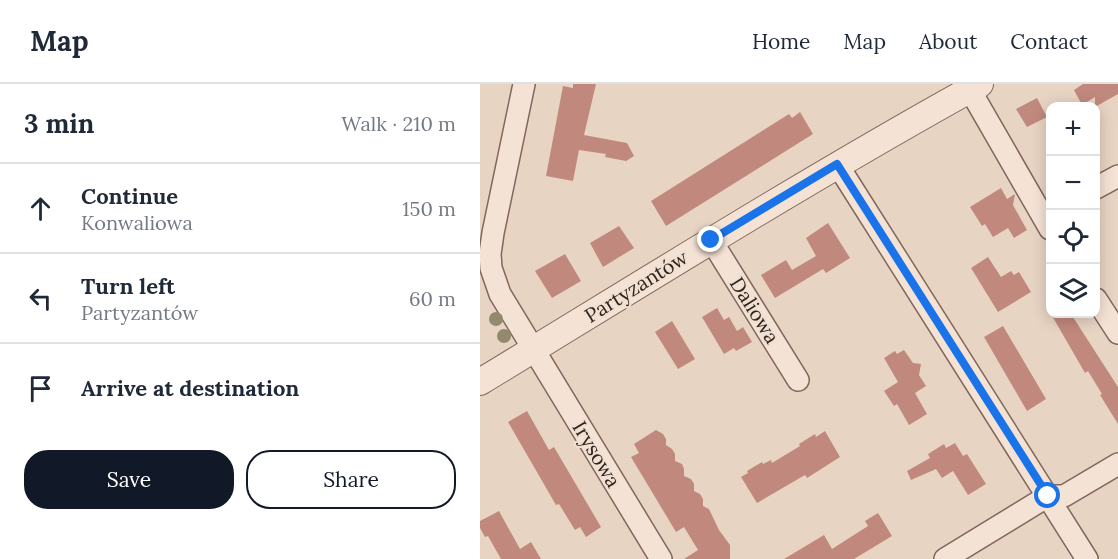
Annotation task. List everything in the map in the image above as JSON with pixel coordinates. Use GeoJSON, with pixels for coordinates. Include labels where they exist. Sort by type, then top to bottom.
{"type":"FeatureCollection","features":[{"type":"Feature","properties":{"kind":"street","name":"Irysowa"},"geometry":{"type":"LineString","coordinates":[[524,84],[486,232],[494,281],[532,350],[661,559]]}},
{"type":"Feature","properties":{"kind":"street","name":"Partyzantów"},"geometry":{"type":"LineString","coordinates":[[480,382],[837,164],[975,87]]}},
{"type":"Feature","properties":{"kind":"street"},"geometry":{"type":"LineString","coordinates":[[975,87],[1046,216]]}},
{"type":"Feature","properties":{"kind":"street"},"geometry":{"type":"LineString","coordinates":[[837,164],[1087,559]]}},
{"type":"Feature","properties":{"kind":"street"},"geometry":{"type":"LineString","coordinates":[[1100,185],[1118,176]]}},
{"type":"Feature","properties":{"kind":"street","name":"Daliowa"},"geometry":{"type":"LineString","coordinates":[[711,240],[798,380]]}},
{"type":"Feature","properties":{"kind":"street"},"geometry":{"type":"LineString","coordinates":[[1100,306],[1118,333]]}},
{"type":"Feature","properties":{"kind":"street"},"geometry":{"type":"LineString","coordinates":[[945,559],[1048,496],[1064,496],[1118,464]]}},
{"type":"Feature","properties":{"kind":"building"},"geometry":{"type":"Polygon","coordinates":[[[573,84],[596,84],[584,135],[627,143],[634,156],[626,161],[605,157],[606,154],[579,150],[573,181],[546,176],[563,86],[573,88],[573,84]]]}},
{"type":"Feature","properties":{"kind":"building"},"geometry":{"type":"Polygon","coordinates":[[[1083,84],[1118,84],[1118,94],[1100,104],[1100,102],[1095,102],[1095,97],[1087,102],[1080,102],[1074,90],[1083,84]]]}},
{"type":"Feature","properties":{"kind":"building"},"geometry":{"type":"Polygon","coordinates":[[[1037,98],[1046,118],[1027,127],[1016,109],[1037,98]]]}},
{"type":"Feature","properties":{"kind":"building"},"geometry":{"type":"Polygon","coordinates":[[[800,112],[813,134],[666,226],[651,201],[789,114],[792,118],[800,112]]]}},
{"type":"Feature","properties":{"kind":"building"},"geometry":{"type":"Polygon","coordinates":[[[1001,188],[1007,199],[1015,194],[1013,205],[1027,230],[1014,238],[1008,228],[993,237],[985,224],[982,226],[970,207],[1001,188]]]}},
{"type":"Feature","properties":{"kind":"building"},"geometry":{"type":"Polygon","coordinates":[[[828,223],[850,258],[826,273],[823,269],[775,298],[761,275],[786,260],[792,270],[816,256],[806,238],[828,223]]]}},
{"type":"Feature","properties":{"kind":"building"},"geometry":{"type":"Polygon","coordinates":[[[619,226],[634,248],[603,267],[590,243],[619,226]]]}},
{"type":"Feature","properties":{"kind":"building"},"geometry":{"type":"Polygon","coordinates":[[[565,254],[581,281],[552,298],[535,271],[565,254]]]}},
{"type":"Feature","properties":{"kind":"building"},"geometry":{"type":"Polygon","coordinates":[[[988,257],[1001,277],[1011,271],[1014,275],[1019,272],[1031,292],[998,312],[971,268],[988,257]]]}},
{"type":"Feature","properties":{"kind":"building"},"geometry":{"type":"Polygon","coordinates":[[[717,308],[724,320],[729,317],[737,331],[743,327],[752,342],[736,351],[734,348],[724,354],[702,317],[717,308]]]}},
{"type":"Feature","properties":{"kind":"building"},"geometry":{"type":"Polygon","coordinates":[[[1053,318],[1074,318],[1118,387],[1118,424],[1088,371],[1085,373],[1053,318]]]}},
{"type":"Feature","properties":{"kind":"building"},"geometry":{"type":"Polygon","coordinates":[[[672,321],[695,359],[678,369],[655,332],[672,321]]]}},
{"type":"Feature","properties":{"kind":"building"},"geometry":{"type":"Polygon","coordinates":[[[1003,326],[1046,399],[1027,411],[984,337],[1003,326]]]}},
{"type":"Feature","properties":{"kind":"building"},"geometry":{"type":"Polygon","coordinates":[[[904,350],[913,363],[921,364],[919,375],[926,386],[915,393],[927,414],[909,425],[897,404],[894,406],[884,391],[898,382],[884,358],[895,351],[897,354],[904,350]]]}},
{"type":"Feature","properties":{"kind":"building"},"geometry":{"type":"Polygon","coordinates":[[[527,411],[549,450],[554,447],[601,527],[586,537],[580,527],[575,530],[559,504],[556,505],[508,422],[527,411]]]}},
{"type":"Feature","properties":{"kind":"building"},"geometry":{"type":"Polygon","coordinates":[[[656,430],[663,434],[666,445],[675,454],[675,461],[682,464],[684,476],[691,479],[694,491],[700,494],[703,506],[709,509],[719,530],[730,545],[730,559],[684,559],[698,550],[684,527],[676,532],[631,457],[639,453],[634,444],[656,430]]]}},
{"type":"Feature","properties":{"kind":"building"},"geometry":{"type":"Polygon","coordinates":[[[825,431],[840,457],[807,478],[805,475],[757,503],[741,477],[762,462],[763,464],[771,460],[772,463],[815,434],[816,437],[825,431]]]}},
{"type":"Feature","properties":{"kind":"building"},"geometry":{"type":"Polygon","coordinates":[[[955,443],[963,456],[967,454],[986,484],[968,495],[953,471],[942,478],[936,469],[911,480],[907,471],[930,458],[928,454],[944,444],[946,448],[955,443]]]}},
{"type":"Feature","properties":{"kind":"building"},"geometry":{"type":"Polygon","coordinates":[[[499,511],[520,549],[531,542],[541,559],[501,559],[488,536],[485,537],[480,528],[480,521],[499,511]]]}},
{"type":"Feature","properties":{"kind":"building"},"geometry":{"type":"Polygon","coordinates":[[[878,513],[892,536],[854,559],[784,559],[824,535],[832,549],[868,526],[865,521],[878,513]]]}},
{"type":"Feature","properties":{"kind":"route"},"geometry":{"type":"LineString","coordinates":[[711,240],[837,164],[1048,496]]}}]}
